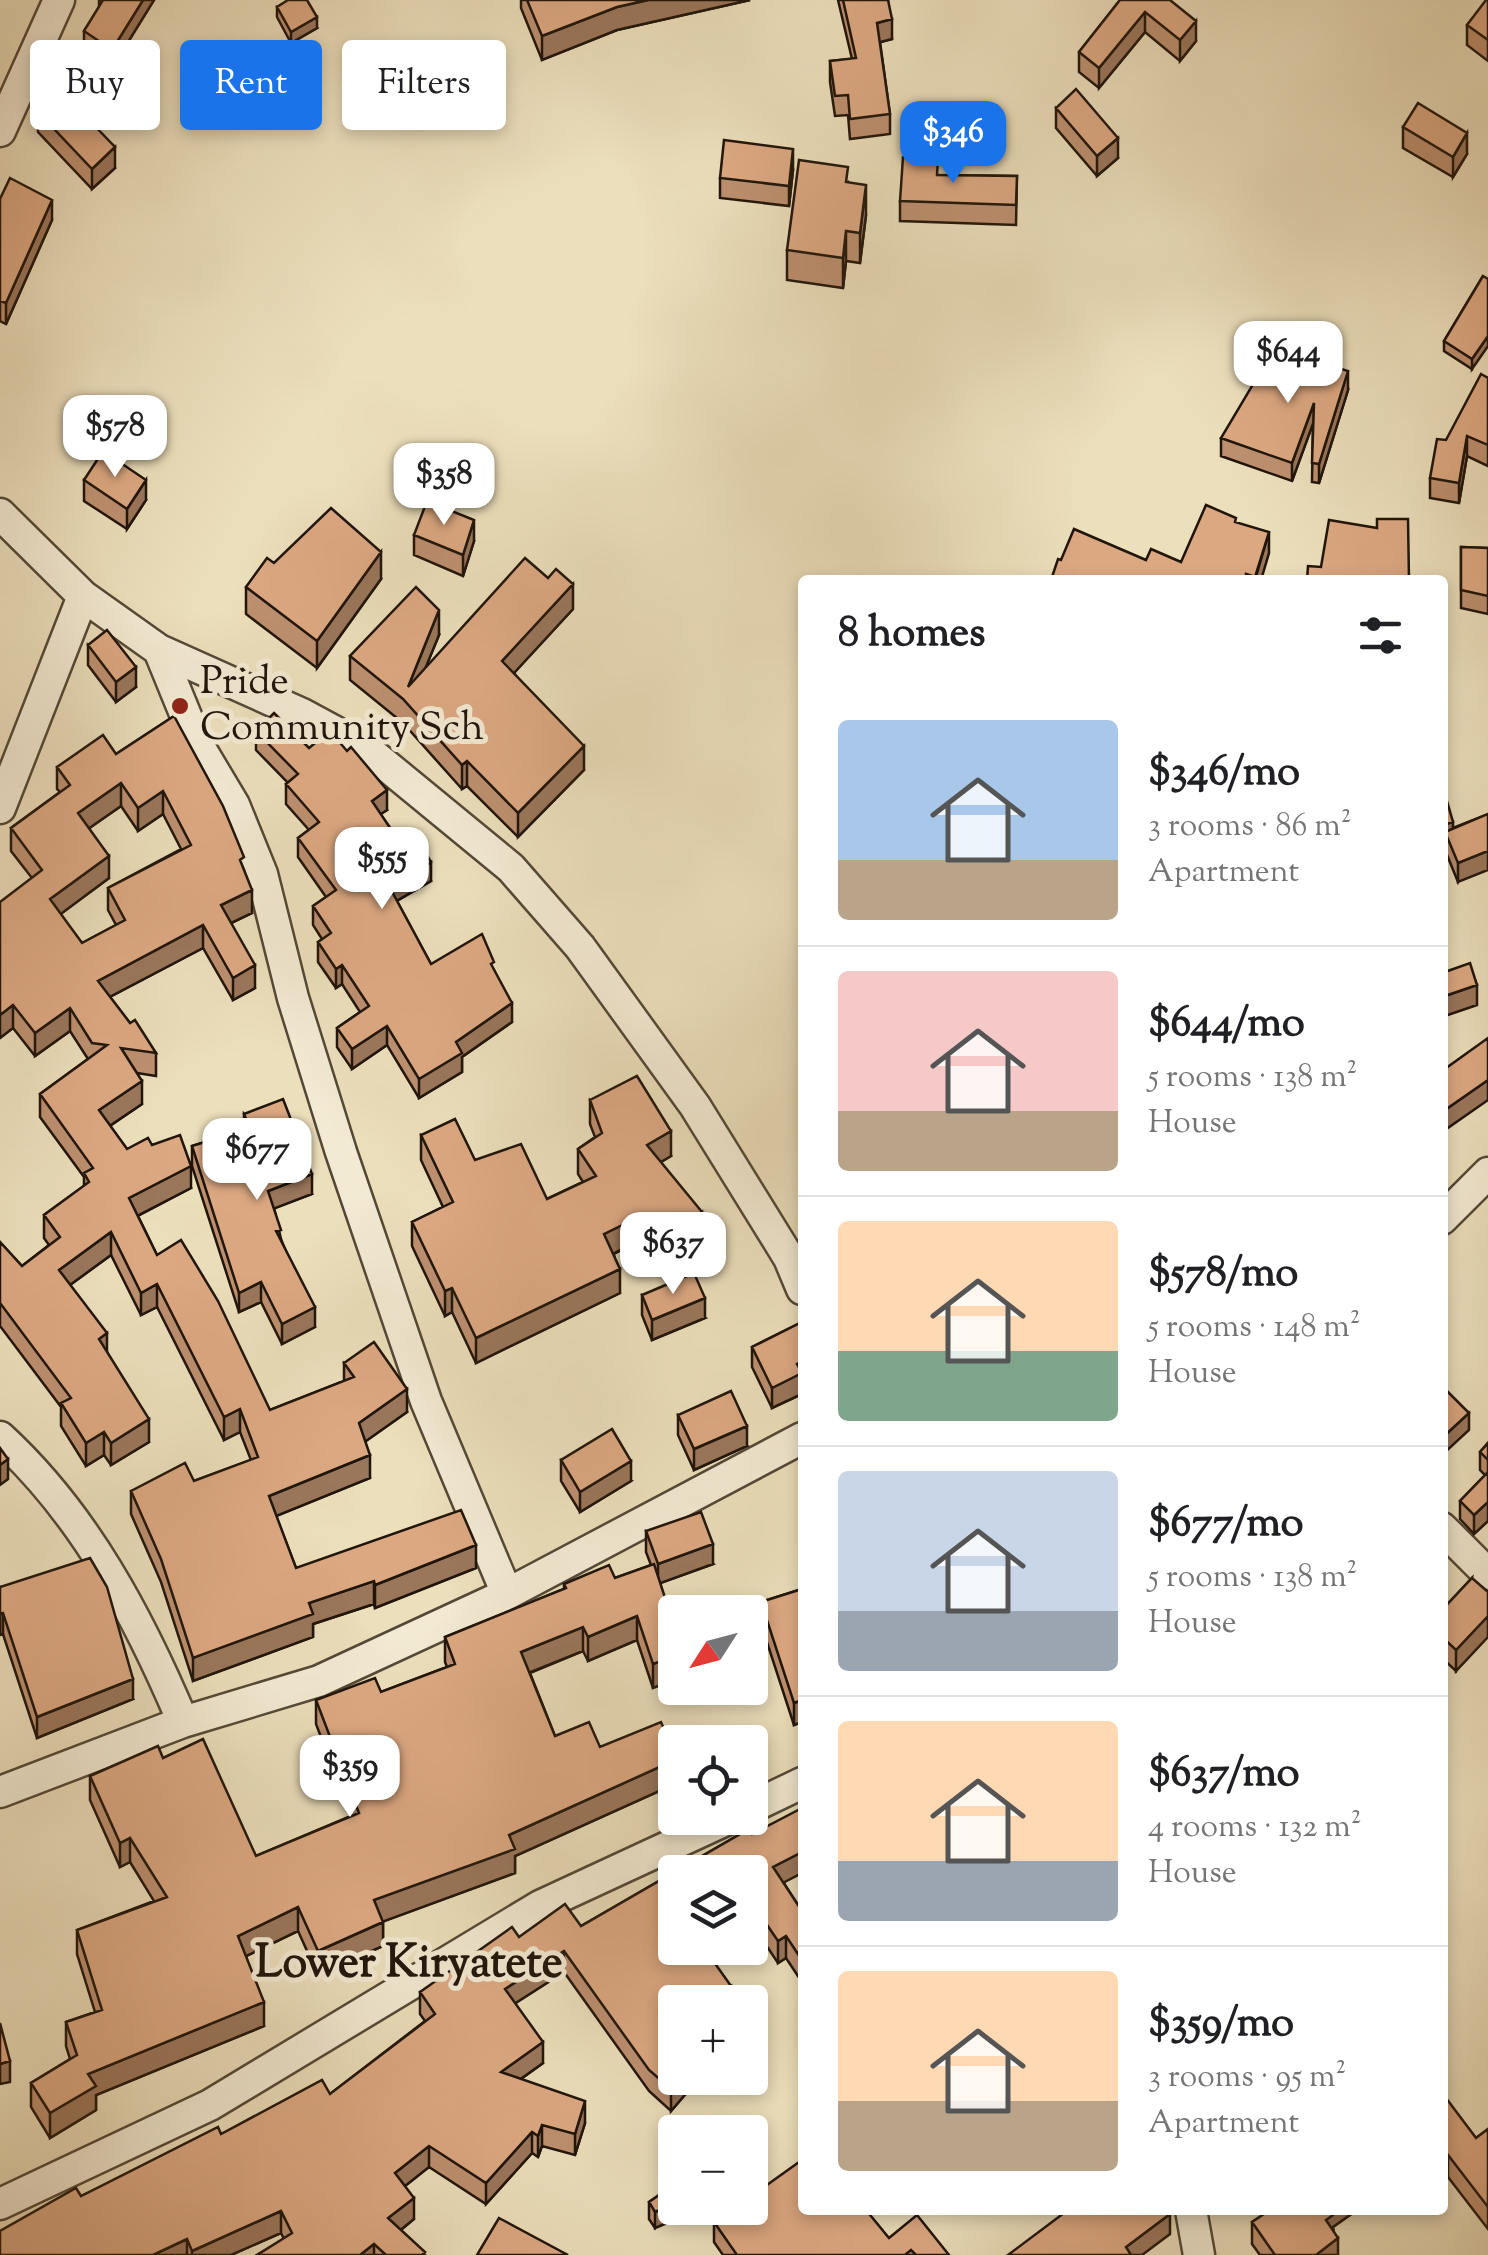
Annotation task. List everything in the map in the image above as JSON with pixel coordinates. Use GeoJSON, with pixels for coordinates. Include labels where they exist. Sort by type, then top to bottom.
{"type":"FeatureCollection","features":[{"type":"Feature","properties":{"kind":"street"},"geometry":{"type":"LineString","coordinates":[[0,132],[58,0]]}},
{"type":"Feature","properties":{"kind":"street"},"geometry":{"type":"LineString","coordinates":[[0,514],[83,596],[158,650],[302,714],[364,748],[511,868],[580,947],[695,1106],[798,1280]]}},
{"type":"Feature","properties":{"kind":"street"},"geometry":{"type":"LineString","coordinates":[[0,808],[83,596]]}},
{"type":"Feature","properties":{"kind":"street"},"geometry":{"type":"LineString","coordinates":[[158,650],[197,743],[234,805],[262,874],[275,933],[341,1152],[426,1400],[506,1594]]}},
{"type":"Feature","properties":{"kind":"street"},"geometry":{"type":"LineString","coordinates":[[1448,1212],[1488,1174]]}},
{"type":"Feature","properties":{"kind":"street"},"geometry":{"type":"LineString","coordinates":[[0,1437],[92,1544],[149,1642],[183,1722]]}},
{"type":"Feature","properties":{"kind":"street"},"geometry":{"type":"LineString","coordinates":[[0,1792],[183,1722],[319,1681],[506,1594],[798,1440]]}},
{"type":"Feature","properties":{"kind":"street"},"geometry":{"type":"LineString","coordinates":[[1448,1534],[1488,1574]]}},
{"type":"Feature","properties":{"kind":"street"},"geometry":{"type":"LineString","coordinates":[[768,1799],[798,1785]]}},
{"type":"Feature","properties":{"kind":"street"},"geometry":{"type":"LineString","coordinates":[[0,2204],[210,2105],[540,1906],[693,1835]]}},
{"type":"Feature","properties":{"kind":"street"},"geometry":{"type":"LineString","coordinates":[[1192,2215],[1198,2255]]}},
{"type":"Feature","properties":{"kind":"building"},"geometry":{"type":"Polygon","coordinates":[[[103,0],[143,0],[118,40],[97,40],[84,31],[103,0]]]}},
{"type":"Feature","properties":{"kind":"building"},"geometry":{"type":"Polygon","coordinates":[[[288,0],[307,0],[317,17],[291,32],[277,7],[288,0]]]}},
{"type":"Feature","properties":{"kind":"building"},"geometry":{"type":"Polygon","coordinates":[[[527,0],[648,0],[617,7],[542,36],[527,0]]]}},
{"type":"Feature","properties":{"kind":"building"},"geometry":{"type":"Polygon","coordinates":[[[843,0],[888,0],[892,19],[877,23],[890,114],[850,119],[848,95],[835,96],[830,61],[856,58],[843,0]]]}},
{"type":"Feature","properties":{"kind":"building"},"geometry":{"type":"Polygon","coordinates":[[[1120,0],[1170,0],[1196,21],[1180,40],[1145,12],[1099,68],[1079,52],[1120,0]]]}},
{"type":"Feature","properties":{"kind":"building"},"geometry":{"type":"Polygon","coordinates":[[[1488,0],[1488,40],[1467,25],[1488,0]]]}},
{"type":"Feature","properties":{"kind":"building"},"geometry":{"type":"Polygon","coordinates":[[[1076,89],[1118,138],[1097,156],[1056,108],[1076,89]]]}},
{"type":"Feature","properties":{"kind":"building"},"geometry":{"type":"Polygon","coordinates":[[[1418,103],[1467,133],[1453,157],[1403,127],[1418,103]]]}},
{"type":"Feature","properties":{"kind":"building"},"geometry":{"type":"Polygon","coordinates":[[[55,130],[99,130],[115,147],[92,169],[55,130]]]}},
{"type":"Feature","properties":{"kind":"building"},"geometry":{"type":"Polygon","coordinates":[[[724,140],[793,149],[789,186],[720,178],[724,140]]]}},
{"type":"Feature","properties":{"kind":"building"},"geometry":{"type":"Polygon","coordinates":[[[903,157],[938,159],[937,175],[1017,176],[1016,205],[900,201],[903,157]]]}},
{"type":"Feature","properties":{"kind":"building"},"geometry":{"type":"Polygon","coordinates":[[[799,160],[848,167],[846,182],[866,185],[860,233],[846,231],[843,258],[787,250],[799,160]]]}},
{"type":"Feature","properties":{"kind":"building"},"geometry":{"type":"Polygon","coordinates":[[[10,178],[52,200],[6,303],[0,301],[0,199],[10,178]]]}},
{"type":"Feature","properties":{"kind":"building"},"geometry":{"type":"Polygon","coordinates":[[[1483,276],[1488,279],[1488,336],[1472,359],[1444,341],[1483,276]]]}},
{"type":"Feature","properties":{"kind":"building"},"geometry":{"type":"Polygon","coordinates":[[[1277,344],[1321,369],[1323,363],[1348,371],[1319,464],[1312,463],[1314,403],[1292,463],[1221,438],[1277,344]]]}},
{"type":"Feature","properties":{"kind":"building"},"geometry":{"type":"Polygon","coordinates":[[[1481,374],[1488,378],[1488,445],[1467,436],[1459,483],[1430,478],[1437,439],[1446,440],[1481,374]]]}},
{"type":"Feature","properties":{"kind":"building"},"geometry":{"type":"Polygon","coordinates":[[[103,451],[146,480],[127,509],[84,480],[103,451]]]}},
{"type":"Feature","properties":{"kind":"building"},"geometry":{"type":"Polygon","coordinates":[[[427,501],[474,520],[463,555],[414,535],[427,501]]]}},
{"type":"Feature","properties":{"kind":"building"},"geometry":{"type":"Polygon","coordinates":[[[1206,505],[1236,518],[1235,522],[1269,532],[1256,575],[1053,575],[1074,529],[1146,560],[1151,549],[1181,562],[1206,505]]]}},
{"type":"Feature","properties":{"kind":"building"},"geometry":{"type":"Polygon","coordinates":[[[331,508],[381,552],[317,641],[246,587],[267,558],[274,563],[331,508]]]}},
{"type":"Feature","properties":{"kind":"building"},"geometry":{"type":"Polygon","coordinates":[[[1377,519],[1408,519],[1409,575],[1307,575],[1308,566],[1321,567],[1329,520],[1377,528],[1377,519]]]}},
{"type":"Feature","properties":{"kind":"building"},"geometry":{"type":"Polygon","coordinates":[[[1461,547],[1488,548],[1488,596],[1461,590],[1461,547]]]}},
{"type":"Feature","properties":{"kind":"building"},"geometry":{"type":"Polygon","coordinates":[[[525,558],[548,578],[556,569],[573,584],[502,661],[584,746],[518,813],[467,761],[462,765],[403,699],[350,656],[416,587],[439,610],[408,687],[525,558]]]}},
{"type":"Feature","properties":{"kind":"building"},"geometry":{"type":"Polygon","coordinates":[[[107,630],[136,667],[116,682],[88,645],[107,630]]]}},
{"type":"Feature","properties":{"kind":"building"},"geometry":{"type":"Polygon","coordinates":[[[274,713],[309,748],[330,731],[347,751],[351,747],[387,790],[372,801],[403,847],[417,839],[431,862],[389,886],[431,964],[482,934],[494,962],[491,964],[512,1003],[456,1042],[462,1053],[419,1079],[387,1026],[352,1049],[337,1028],[369,1006],[342,965],[336,969],[318,942],[331,933],[313,906],[336,890],[298,838],[319,822],[286,784],[298,774],[256,731],[274,713]]]}},
{"type":"Feature","properties":{"kind":"building"},"geometry":{"type":"Polygon","coordinates":[[[174,716],[223,806],[244,857],[240,860],[252,890],[221,905],[255,965],[233,978],[203,925],[98,981],[130,1023],[135,1020],[156,1053],[121,1048],[142,1081],[99,1110],[127,1149],[148,1138],[152,1145],[180,1135],[191,1166],[129,1198],[157,1255],[181,1240],[218,1301],[270,1410],[354,1377],[344,1363],[374,1342],[407,1389],[359,1423],[370,1455],[269,1496],[296,1568],[461,1510],[476,1545],[375,1585],[374,1581],[309,1603],[313,1614],[193,1658],[161,1559],[131,1491],[185,1463],[194,1481],[258,1457],[240,1409],[224,1417],[157,1284],[141,1293],[111,1232],[59,1270],[107,1333],[99,1339],[149,1419],[111,1443],[104,1432],[86,1443],[61,1403],[71,1398],[0,1303],[0,1242],[22,1266],[60,1237],[44,1215],[89,1182],[84,1173],[93,1168],[40,1094],[107,1045],[92,1043],[70,1008],[35,1033],[13,1005],[0,1015],[0,902],[42,870],[11,828],[70,785],[57,767],[103,735],[116,754],[174,716]],[[121,783],[78,813],[109,856],[50,899],[82,943],[125,920],[108,888],[191,845],[163,791],[138,808],[121,783]]]}},
{"type":"Feature","properties":{"kind":"building"},"geometry":{"type":"Polygon","coordinates":[[[1488,814],[1488,851],[1458,863],[1448,831],[1488,814]]]}},
{"type":"Feature","properties":{"kind":"building"},"geometry":{"type":"Polygon","coordinates":[[[1470,963],[1477,985],[1448,995],[1448,971],[1470,963]]]}},
{"type":"Feature","properties":{"kind":"building"},"geometry":{"type":"Polygon","coordinates":[[[1488,1038],[1488,1080],[1448,1108],[1448,1067],[1488,1038]]]}},
{"type":"Feature","properties":{"kind":"building"},"geometry":{"type":"Polygon","coordinates":[[[637,1076],[671,1131],[647,1145],[702,1212],[662,1240],[643,1215],[604,1234],[620,1269],[476,1338],[452,1288],[445,1291],[412,1222],[453,1202],[421,1135],[455,1119],[475,1160],[521,1144],[547,1199],[596,1176],[578,1149],[602,1133],[590,1100],[637,1076]]]}},
{"type":"Feature","properties":{"kind":"building"},"geometry":{"type":"Polygon","coordinates":[[[283,1099],[312,1174],[268,1191],[281,1230],[276,1231],[315,1307],[282,1324],[261,1282],[239,1293],[192,1146],[250,1128],[244,1114],[283,1099]]]}},
{"type":"Feature","properties":{"kind":"building"},"geometry":{"type":"Polygon","coordinates":[[[694,1273],[705,1298],[652,1320],[642,1295],[694,1273]]]}},
{"type":"Feature","properties":{"kind":"building"},"geometry":{"type":"Polygon","coordinates":[[[798,1324],[798,1375],[772,1388],[752,1347],[798,1324]]]}},
{"type":"Feature","properties":{"kind":"building"},"geometry":{"type":"Polygon","coordinates":[[[731,1391],[747,1426],[694,1449],[678,1415],[731,1391]]]}},
{"type":"Feature","properties":{"kind":"building"},"geometry":{"type":"Polygon","coordinates":[[[1448,1392],[1469,1413],[1448,1432],[1448,1392]]]}},
{"type":"Feature","properties":{"kind":"building"},"geometry":{"type":"Polygon","coordinates":[[[612,1429],[631,1461],[580,1492],[561,1460],[612,1429]]]}},
{"type":"Feature","properties":{"kind":"building"},"geometry":{"type":"Polygon","coordinates":[[[1488,1443],[1488,1460],[1480,1452],[1488,1443]]]}},
{"type":"Feature","properties":{"kind":"building"},"geometry":{"type":"Polygon","coordinates":[[[0,1448],[8,1459],[0,1465],[0,1448]]]}},
{"type":"Feature","properties":{"kind":"building"},"geometry":{"type":"Polygon","coordinates":[[[1488,1472],[1488,1502],[1474,1515],[1460,1501],[1488,1472]]]}},
{"type":"Feature","properties":{"kind":"building"},"geometry":{"type":"Polygon","coordinates":[[[701,1512],[713,1544],[658,1564],[646,1531],[701,1512]]]}},
{"type":"Feature","properties":{"kind":"building"},"geometry":{"type":"Polygon","coordinates":[[[90,1558],[107,1587],[133,1679],[37,1717],[3,1613],[0,1614],[0,1587],[90,1558]]]}},
{"type":"Feature","properties":{"kind":"building"},"geometry":{"type":"Polygon","coordinates":[[[654,1564],[664,1595],[658,1595],[658,1662],[653,1664],[637,1616],[588,1637],[583,1627],[521,1652],[555,1736],[589,1722],[600,1747],[661,1722],[658,1768],[509,1835],[515,1849],[374,1900],[383,1922],[318,1951],[298,1907],[238,1936],[264,2002],[88,2074],[96,2086],[50,2113],[31,2083],[77,2055],[66,2022],[102,2010],[77,1930],[167,1897],[130,1838],[120,1843],[90,1776],[158,1746],[163,1758],[203,1739],[256,1856],[359,1813],[316,1700],[375,1678],[381,1692],[455,1664],[445,1637],[566,1588],[564,1584],[609,1565],[615,1578],[654,1564]]]}},
{"type":"Feature","properties":{"kind":"building"},"geometry":{"type":"Polygon","coordinates":[[[1472,1578],[1488,1592],[1488,1616],[1456,1650],[1448,1643],[1448,1604],[1472,1578]]]}},
{"type":"Feature","properties":{"kind":"building"},"geometry":{"type":"Polygon","coordinates":[[[798,1590],[798,1702],[794,1703],[768,1623],[768,1600],[798,1590]]]}},
{"type":"Feature","properties":{"kind":"building"},"geometry":{"type":"Polygon","coordinates":[[[798,1810],[798,1854],[773,1867],[798,1905],[798,1954],[786,1936],[778,1941],[768,1926],[768,1855],[704,1855],[739,1835],[768,1835],[768,1826],[798,1810]]]}},
{"type":"Feature","properties":{"kind":"building"},"geometry":{"type":"Polygon","coordinates":[[[658,1882],[658,1965],[716,1965],[730,1985],[658,1985],[658,2078],[564,1951],[505,1989],[543,2042],[501,2072],[585,2101],[575,2134],[542,2125],[538,2136],[532,2132],[486,2183],[429,2146],[395,2173],[414,2198],[388,2218],[425,2252],[422,2255],[386,2255],[374,2244],[360,2255],[257,2255],[292,2233],[281,2211],[192,2251],[187,2239],[153,2255],[0,2255],[0,2231],[76,2188],[81,2196],[218,2127],[221,2134],[322,2080],[330,2094],[435,2014],[420,1992],[512,1927],[519,1937],[565,1904],[581,1926],[658,1882]]]}},
{"type":"Feature","properties":{"kind":"building"},"geometry":{"type":"Polygon","coordinates":[[[0,2023],[10,2061],[0,2064],[0,2023]]]}},
{"type":"Feature","properties":{"kind":"building"},"geometry":{"type":"Polygon","coordinates":[[[1448,2101],[1476,2138],[1488,2129],[1488,2207],[1448,2155],[1448,2101]]]}},
{"type":"Feature","properties":{"kind":"building"},"geometry":{"type":"Polygon","coordinates":[[[798,2163],[798,2215],[870,2215],[889,2238],[917,2215],[949,2255],[916,2255],[911,2250],[905,2255],[737,2255],[716,2225],[768,2225],[768,2184],[798,2163]]]}},
{"type":"Feature","properties":{"kind":"building"},"geometry":{"type":"Polygon","coordinates":[[[658,2196],[658,2211],[655,2212],[649,2202],[658,2196]]]}},
{"type":"Feature","properties":{"kind":"building"},"geometry":{"type":"Polygon","coordinates":[[[1061,2215],[1169,2215],[1126,2247],[1131,2255],[1008,2255],[1061,2215]]]}},
{"type":"Feature","properties":{"kind":"building"},"geometry":{"type":"Polygon","coordinates":[[[1262,2215],[1333,2215],[1326,2220],[1338,2238],[1316,2255],[1275,2255],[1252,2222],[1262,2215]]]}},
{"type":"Feature","properties":{"kind":"building"},"geometry":{"type":"Polygon","coordinates":[[[499,2218],[568,2255],[477,2255],[499,2218]]]}},
{"type":"Feature","properties":{"kind":"place","name":"Pride Community Sch"},"geometry":{"type":"Point","coordinates":[180,706]}},
{"type":"Feature","properties":{"kind":"district","name":"Lower Kiryatete"},"geometry":{"type":"Point","coordinates":[409,1965]}}]}
